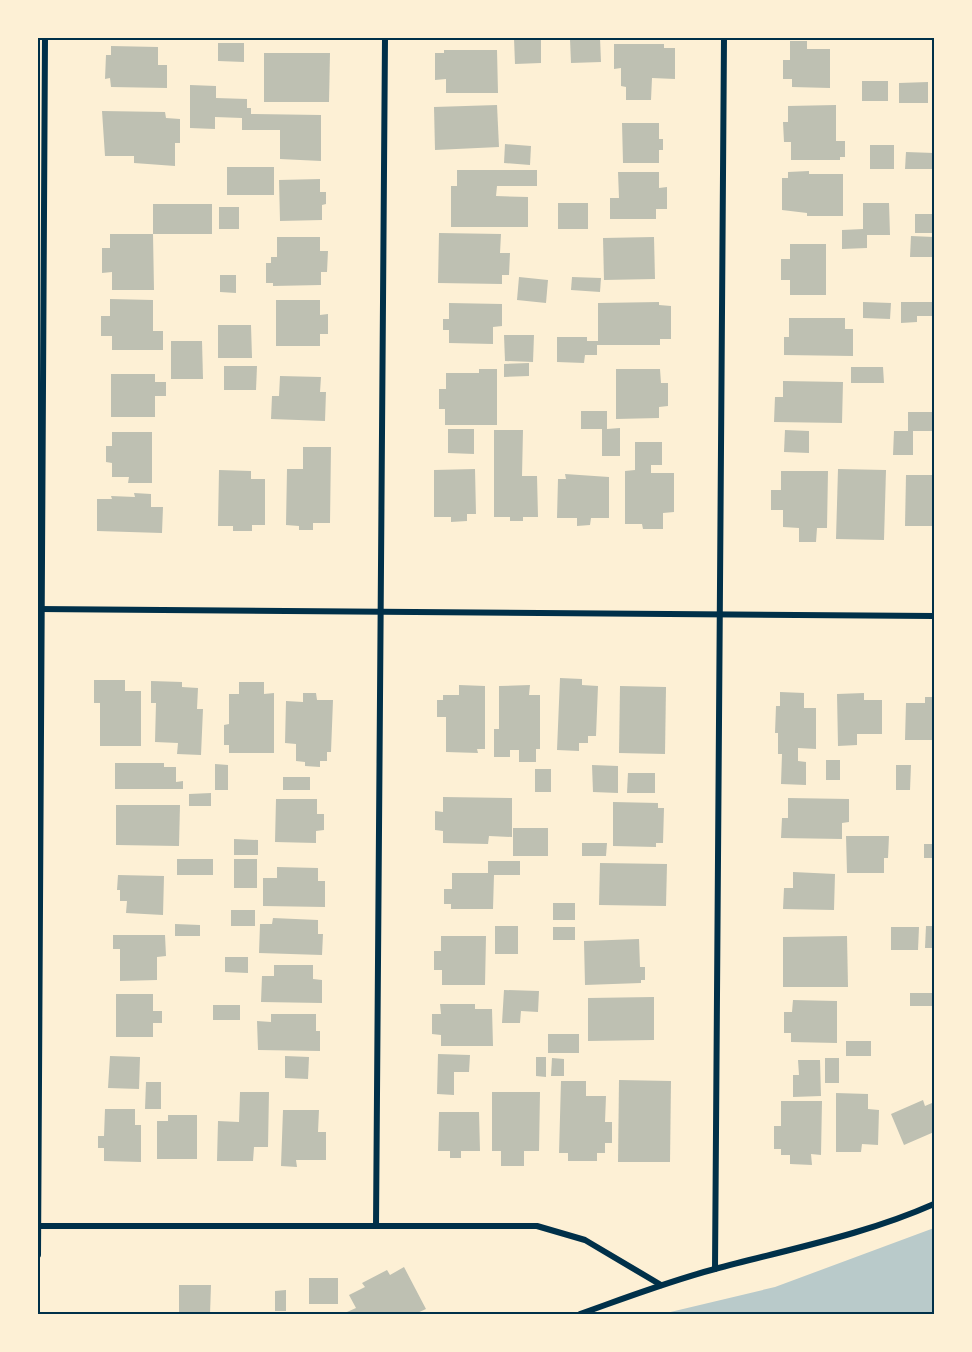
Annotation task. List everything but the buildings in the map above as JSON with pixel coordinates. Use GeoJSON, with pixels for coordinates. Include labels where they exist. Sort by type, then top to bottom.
{"type":"FeatureCollection","features":[{"type":"Feature","properties":{"kind":"street"},"geometry":{"type":"LineString","coordinates":[[38,1255],[45,38]]}},
{"type":"Feature","properties":{"kind":"street"},"geometry":{"type":"LineString","coordinates":[[376,1226],[385,38]]}},
{"type":"Feature","properties":{"kind":"street"},"geometry":{"type":"LineString","coordinates":[[715,1269],[724,38]]}},
{"type":"Feature","properties":{"kind":"street"},"geometry":{"type":"LineString","coordinates":[[40,609],[934,616]]}},
{"type":"Feature","properties":{"kind":"street"},"geometry":{"type":"LineString","coordinates":[[580,1314],[661,1285],[715,1269],[843,1237],[900,1219],[934,1204]]}},
{"type":"Feature","properties":{"kind":"street"},"geometry":{"type":"LineString","coordinates":[[38,1226],[537,1226],[585,1240],[661,1285]]}},
{"type":"Feature","properties":{"kind":"shaded area"},"geometry":{"type":"Polygon","coordinates":[[[934,1228],[934,1314],[662,1314],[775,1287],[934,1228]]]}}]}
